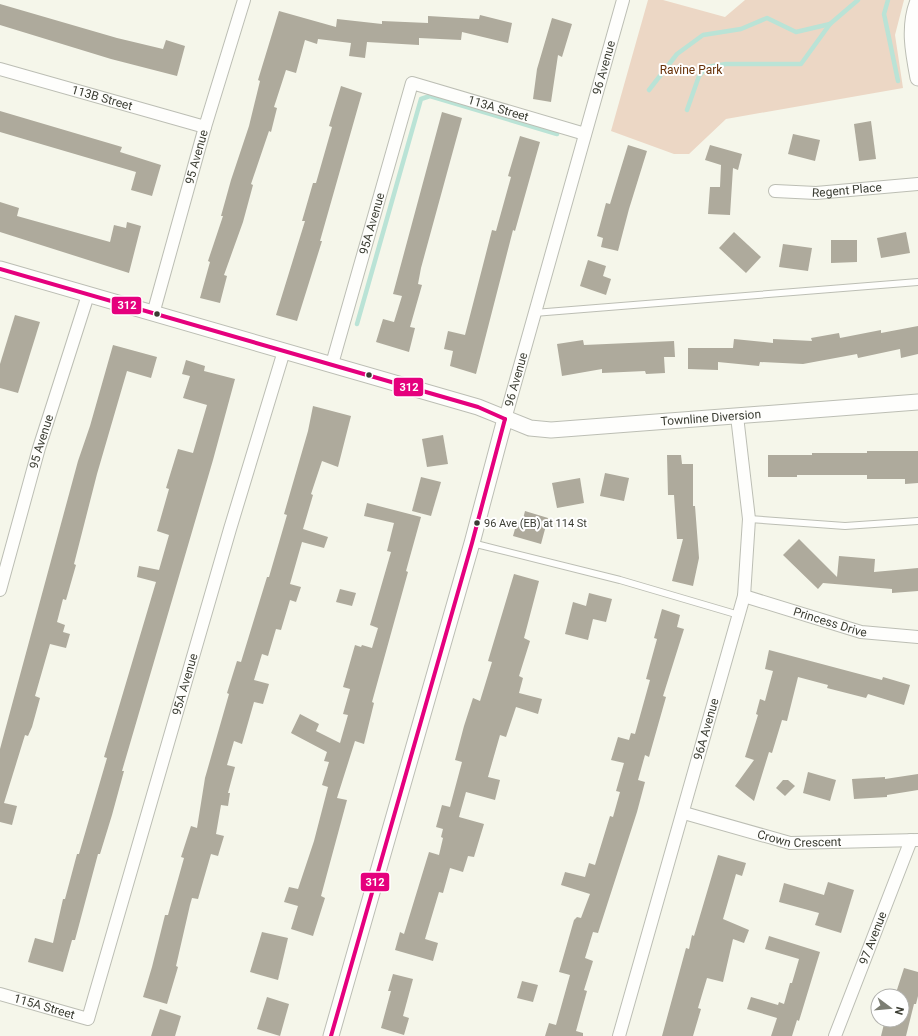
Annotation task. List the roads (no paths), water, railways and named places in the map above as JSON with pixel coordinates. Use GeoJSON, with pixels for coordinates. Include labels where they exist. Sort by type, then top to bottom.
{"type":"FeatureCollection","features":[{"type":"Feature","properties":{"kind":"street","name":"95 Avenue"},"geometry":{"type":"LineString","coordinates":[[153,314],[205,127],[244,0]]}},
{"type":"Feature","properties":{"kind":"street","name":"96 Avenue"},"geometry":{"type":"LineString","coordinates":[[331,1036],[472,543],[534,313],[623,0]]}},
{"type":"Feature","properties":{"kind":"street"},"geometry":{"type":"LineString","coordinates":[[918,1],[913,22],[912,39],[918,78]]}},
{"type":"Feature","properties":{"kind":"street","name":"113B Street"},"geometry":{"type":"LineString","coordinates":[[0,69],[205,127]]}},
{"type":"Feature","properties":{"kind":"street","name":"113A Street"},"geometry":{"type":"LineString","coordinates":[[412,83],[585,134]]}},
{"type":"Feature","properties":{"kind":"street","name":"95A Avenue"},"geometry":{"type":"LineString","coordinates":[[332,364],[412,83]]}},
{"type":"Feature","properties":{"kind":"street","name":"Regent Place"},"geometry":{"type":"LineString","coordinates":[[775,191],[829,192],[918,184]]}},
{"type":"Feature","properties":{"kind":"street","name":"Townline Diversion"},"geometry":{"type":"LineString","coordinates":[[0,269],[478,407],[530,428],[551,430],[918,402]]}},
{"type":"Feature","properties":{"kind":"street","name":"95 Avenue"},"geometry":{"type":"LineString","coordinates":[[0,590],[39,448],[88,295]]}},
{"type":"Feature","properties":{"kind":"street","name":"95A Avenue"},"geometry":{"type":"LineString","coordinates":[[88,1019],[230,528],[284,351]]}},
{"type":"Feature","properties":{"kind":"street","name":"96A Avenue"},"geometry":{"type":"LineString","coordinates":[[619,1036],[684,813],[744,596],[748,519],[737,416]]}},
{"type":"Feature","properties":{"kind":"street","name":"Princess Drive"},"geometry":{"type":"LineString","coordinates":[[744,596],[861,632],[918,637]]}},
{"type":"Feature","properties":{"kind":"street","name":"Crown Crescent"},"geometry":{"type":"LineString","coordinates":[[684,813],[790,843],[914,840]]}},
{"type":"Feature","properties":{"kind":"street","name":"97 Avenue"},"geometry":{"type":"LineString","coordinates":[[834,1036],[914,840]]}},
{"type":"Feature","properties":{"kind":"street","name":"115A Street"},"geometry":{"type":"LineString","coordinates":[[0,994],[88,1019]]}},
{"type":"Feature","properties":{"kind":"lane"},"geometry":{"type":"LineString","coordinates":[[534,313],[918,282]]}},
{"type":"Feature","properties":{"kind":"lane"},"geometry":{"type":"LineString","coordinates":[[748,519],[845,526],[918,520]]}},
{"type":"Feature","properties":{"kind":"lane"},"geometry":{"type":"LineString","coordinates":[[472,543],[620,580],[739,615]]}},
{"type":"Feature","properties":{"kind":"waterway"},"geometry":{"type":"LineString","coordinates":[[687,110],[699,76],[707,67],[726,64],[801,64],[830,24],[858,0]]}},
{"type":"Feature","properties":{"kind":"waterway"},"geometry":{"type":"LineString","coordinates":[[888,0],[884,14],[898,81]]}},
{"type":"Feature","properties":{"kind":"waterway"},"geometry":{"type":"LineString","coordinates":[[649,90],[677,54],[703,35],[741,29],[767,18],[796,32],[830,24]]}},
{"type":"Feature","properties":{"kind":"waterway"},"geometry":{"type":"LineString","coordinates":[[357,324],[421,99],[430,96],[557,134]]}},
{"type":"Feature","properties":{"kind":"place","name":"96 Ave (EB) at 114 St"},"geometry":{"type":"Point","coordinates":[477,523]}},
{"type":"Feature","properties":{"kind":"park label","name":"Ravine Park"},"geometry":{"type":"Point","coordinates":[691,70]}}]}
